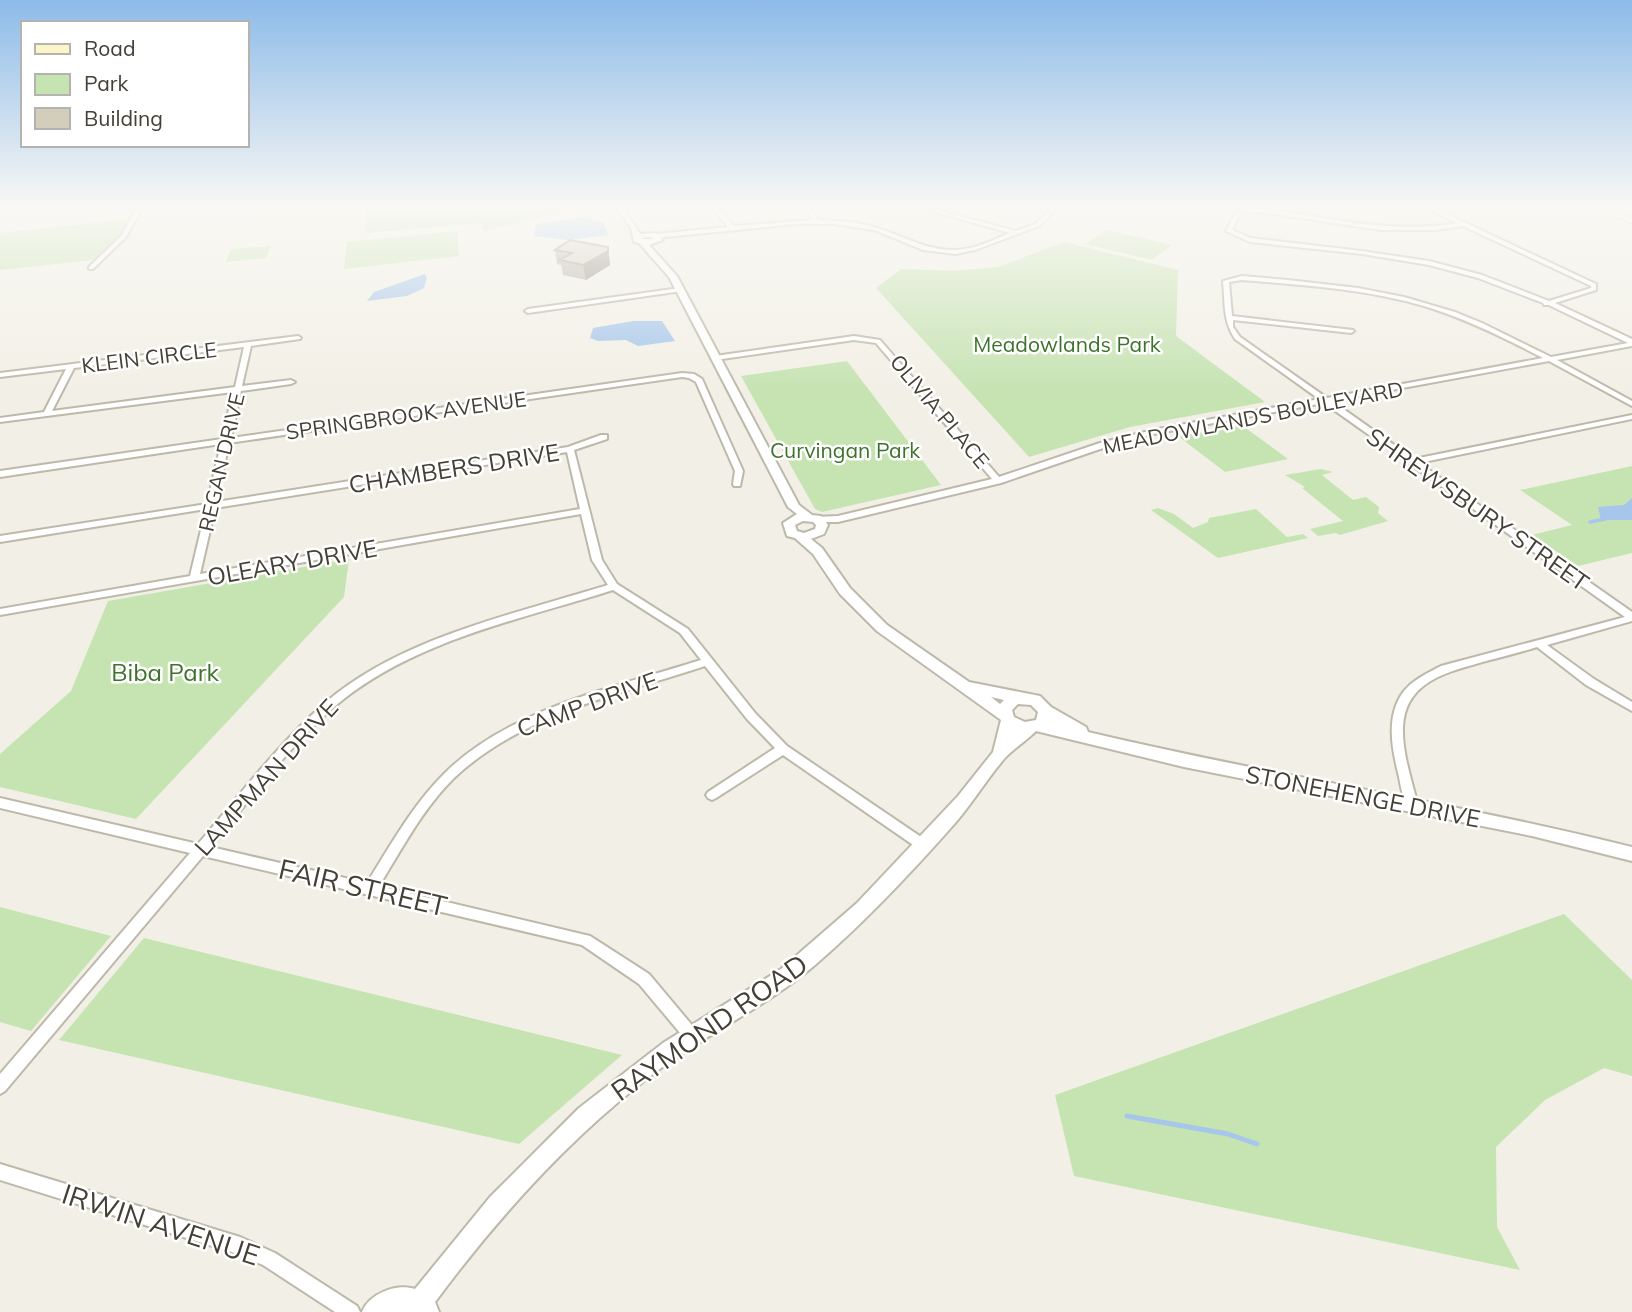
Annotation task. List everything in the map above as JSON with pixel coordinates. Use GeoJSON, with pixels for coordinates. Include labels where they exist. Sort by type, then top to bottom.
{"type":"FeatureCollection","features":[{"type":"Feature","properties":{"kind":"street"},"geometry":{"type":"LineString","coordinates":[[667,268],[793,514],[816,524]]}},
{"type":"Feature","properties":{"kind":"street"},"geometry":{"type":"LineString","coordinates":[[1445,268],[1481,278],[1546,304],[1632,343]]}},
{"type":"Feature","properties":{"kind":"street"},"geometry":{"type":"LineString","coordinates":[[1546,304],[1594,289],[1594,285],[1558,268]]}},
{"type":"Feature","properties":{"kind":"street"},"geometry":{"type":"LineString","coordinates":[[1351,331],[1228,318],[1226,282],[1234,279],[1373,293],[1416,302],[1456,315],[1550,360],[1632,404]]}},
{"type":"Feature","properties":{"kind":"street"},"geometry":{"type":"LineString","coordinates":[[528,311],[680,290]]}},
{"type":"Feature","properties":{"kind":"street","name":"SHREWSBURY STREET"},"geometry":{"type":"LineString","coordinates":[[1228,318],[1237,338],[1632,618]]}},
{"type":"Feature","properties":{"kind":"street","name":"KLEIN CIRCLE"},"geometry":{"type":"LineString","coordinates":[[0,375],[298,338]]}},
{"type":"Feature","properties":{"kind":"street","name":"OLIVIA PLACE"},"geometry":{"type":"LineString","coordinates":[[715,358],[855,338],[878,341],[998,481]]}},
{"type":"Feature","properties":{"kind":"street","name":"MEADOWLANDS BOULEVARD"},"geometry":{"type":"LineString","coordinates":[[816,524],[998,481],[1131,438],[1632,343]]}},
{"type":"Feature","properties":{"kind":"street","name":"REGAN DRIVE"},"geometry":{"type":"LineString","coordinates":[[194,579],[248,345]]}},
{"type":"Feature","properties":{"kind":"street"},"geometry":{"type":"LineString","coordinates":[[47,414],[71,367]]}},
{"type":"Feature","properties":{"kind":"street","name":"SPRINGBROOK AVENUE"},"geometry":{"type":"LineString","coordinates":[[0,474],[691,376],[699,382],[739,471],[737,484]]}},
{"type":"Feature","properties":{"kind":"street","name":"KLEIN CIRCLE"},"geometry":{"type":"LineString","coordinates":[[0,420],[291,382]]}},
{"type":"Feature","properties":{"kind":"street"},"geometry":{"type":"LineString","coordinates":[[1410,462],[1632,417]]}},
{"type":"Feature","properties":{"kind":"street"},"geometry":{"type":"LineString","coordinates":[[570,449],[604,437]]}},
{"type":"Feature","properties":{"kind":"street","name":"CHAMBERS DRIVE"},"geometry":{"type":"LineString","coordinates":[[0,539],[570,449],[597,560],[614,586],[684,631],[751,716],[783,749],[923,845]]}},
{"type":"Feature","properties":{"kind":"street","name":"OLEARY DRIVE"},"geometry":{"type":"LineString","coordinates":[[0,612],[584,512]]}},
{"type":"Feature","properties":{"kind":"street"},"geometry":{"type":"LineString","coordinates":[[793,514],[788,530],[818,551],[845,591],[868,615],[905,646],[967,687],[1006,717]]}},
{"type":"Feature","properties":{"kind":"street"},"geometry":{"type":"LineString","coordinates":[[800,536],[816,524]]}},
{"type":"Feature","properties":{"kind":"street"},"geometry":{"type":"LineString","coordinates":[[816,524],[818,551]]}},
{"type":"Feature","properties":{"kind":"street","name":"LAMPMAN DRIVE"},"geometry":{"type":"LineString","coordinates":[[0,1086],[314,718],[360,680],[436,643],[614,586]]}},
{"type":"Feature","properties":{"kind":"street"},"geometry":{"type":"LineString","coordinates":[[1412,806],[1396,733],[1399,710],[1406,695],[1419,682],[1435,672],[1632,618]]}},
{"type":"Feature","properties":{"kind":"street"},"geometry":{"type":"LineString","coordinates":[[1539,644],[1590,682],[1632,707]]}},
{"type":"Feature","properties":{"kind":"street","name":"CAMP DRIVE"},"geometry":{"type":"LineString","coordinates":[[370,889],[438,789],[483,748],[537,719],[708,661]]}},
{"type":"Feature","properties":{"kind":"street"},"geometry":{"type":"LineString","coordinates":[[967,687],[1015,698]]}},
{"type":"Feature","properties":{"kind":"street"},"geometry":{"type":"LineString","coordinates":[[1006,717],[1006,704],[1015,698]]}},
{"type":"Feature","properties":{"kind":"street","name":"STONEHENGE DRIVE"},"geometry":{"type":"LineString","coordinates":[[1015,698],[1035,700],[1046,711],[1094,739]]}},
{"type":"Feature","properties":{"kind":"street"},"geometry":{"type":"LineString","coordinates":[[1034,727],[1046,720],[1046,711]]}},
{"type":"Feature","properties":{"kind":"street","name":"STONEHENGE DRIVE"},"geometry":{"type":"LineString","coordinates":[[1006,717],[1034,727],[1204,766],[1532,829],[1632,854]]}},
{"type":"Feature","properties":{"kind":"street","name":"RAYMOND ROAD"},"geometry":{"type":"LineString","coordinates":[[1000,753],[1006,717]]}},
{"type":"Feature","properties":{"kind":"street","name":"RAYMOND ROAD"},"geometry":{"type":"LineString","coordinates":[[424,1307],[459,1249],[507,1194],[569,1131],[630,1079],[691,1035],[780,982],[806,961],[953,813],[1000,753],[1034,727]]}},
{"type":"Feature","properties":{"kind":"street"},"geometry":{"type":"LineString","coordinates":[[712,795],[783,749]]}},
{"type":"Feature","properties":{"kind":"street","name":"FAIR STREET"},"geometry":{"type":"LineString","coordinates":[[0,803],[585,940],[645,979],[691,1035]]}},
{"type":"Feature","properties":{"kind":"street","name":"IRWIN AVENUE"},"geometry":{"type":"LineString","coordinates":[[0,1172],[240,1246],[269,1259],[351,1312]]}},
{"type":"Feature","properties":{"kind":"street"},"geometry":{"type":"LineString","coordinates":[[374,1312],[398,1298],[424,1307]]}},
{"type":"Feature","properties":{"kind":"green space","name":"Meadowlands Park"},"geometry":{"type":"Polygon","coordinates":[[[985,268],[1178,270],[1176,336],[1265,402],[1130,427],[1029,457],[876,288],[901,269],[955,271],[985,268]]]}},
{"type":"Feature","properties":{"kind":"green space","name":"Curvingan Park"},"geometry":{"type":"Polygon","coordinates":[[[847,361],[941,485],[822,512],[815,509],[741,376],[847,361]]]}},
{"type":"Feature","properties":{"kind":"green space"},"geometry":{"type":"Polygon","coordinates":[[[1243,426],[1288,459],[1225,472],[1178,436],[1243,426]]]}},
{"type":"Feature","properties":{"kind":"green space"},"geometry":{"type":"Polygon","coordinates":[[[1632,466],[1632,553],[1578,566],[1532,535],[1572,525],[1520,490],[1632,466]]]}},
{"type":"Feature","properties":{"kind":"green space"},"geometry":{"type":"Polygon","coordinates":[[[1321,469],[1333,472],[1322,475],[1353,500],[1366,497],[1379,507],[1378,513],[1388,521],[1340,535],[1336,533],[1318,536],[1310,529],[1343,521],[1302,488],[1305,487],[1285,475],[1321,469]]]}},
{"type":"Feature","properties":{"kind":"green space"},"geometry":{"type":"Polygon","coordinates":[[[1158,508],[1174,514],[1193,528],[1208,522],[1209,518],[1256,509],[1287,537],[1303,534],[1308,538],[1218,558],[1151,510],[1158,508]]]}},
{"type":"Feature","properties":{"kind":"green space","name":"Biba Park"},"geometry":{"type":"Polygon","coordinates":[[[349,559],[344,597],[136,819],[0,787],[0,754],[71,691],[108,601],[349,559]]]}},
{"type":"Feature","properties":{"kind":"green space"},"geometry":{"type":"Polygon","coordinates":[[[0,907],[111,936],[31,1031],[0,1022],[0,907]]]}},
{"type":"Feature","properties":{"kind":"green space"},"geometry":{"type":"Polygon","coordinates":[[[1564,914],[1632,980],[1632,1076],[1604,1068],[1545,1100],[1496,1147],[1497,1227],[1520,1270],[1074,1176],[1055,1095],[1564,914]]]}},
{"type":"Feature","properties":{"kind":"green space"},"geometry":{"type":"Polygon","coordinates":[[[144,938],[622,1055],[519,1144],[59,1040],[144,938]]]}},
{"type":"Feature","properties":{"kind":"water"},"geometry":{"type":"Polygon","coordinates":[[[425,274],[427,278],[424,288],[407,296],[367,301],[374,292],[425,274]]]}},
{"type":"Feature","properties":{"kind":"water"},"geometry":{"type":"Polygon","coordinates":[[[633,321],[662,321],[675,341],[638,346],[626,340],[598,341],[590,338],[593,328],[633,321]]]}},
{"type":"Feature","properties":{"kind":"water"},"geometry":{"type":"Polygon","coordinates":[[[1632,498],[1632,520],[1601,520],[1598,507],[1624,505],[1632,498]]]}},
{"type":"Feature","properties":{"kind":"waterway"},"geometry":{"type":"LineString","coordinates":[[1590,522],[1605,519]]}},
{"type":"Feature","properties":{"kind":"waterway"},"geometry":{"type":"LineString","coordinates":[[1127,1116],[1228,1134],[1257,1144]]}}]}
